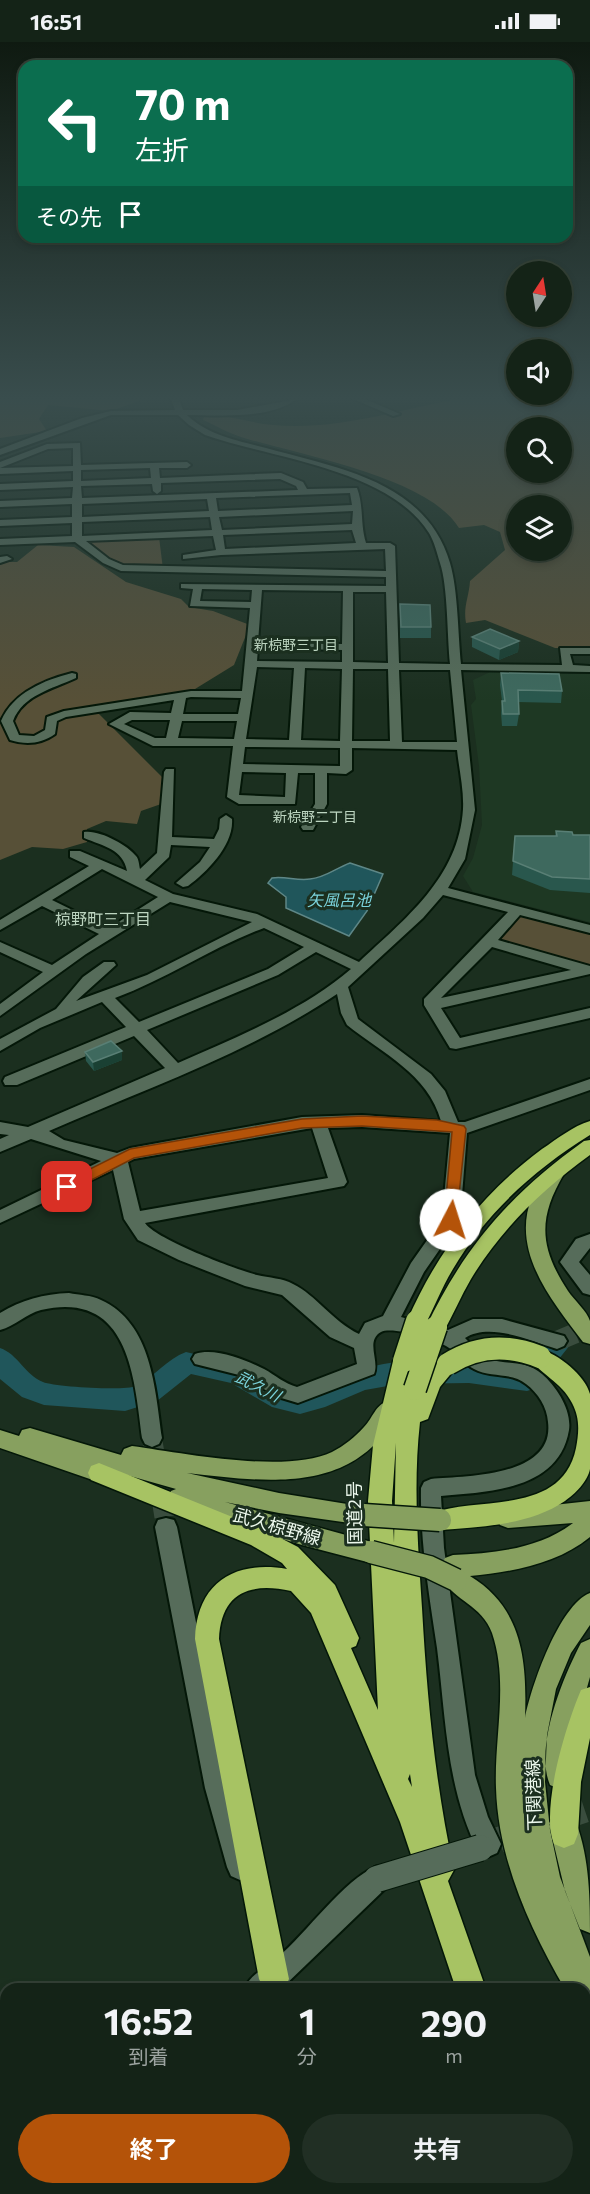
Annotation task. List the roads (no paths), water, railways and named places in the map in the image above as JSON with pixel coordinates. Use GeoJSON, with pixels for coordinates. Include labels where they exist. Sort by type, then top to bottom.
{"type":"FeatureCollection","features":[{"type":"Feature","properties":{"kind":"highway","name":"国道2号"},"geometry":{"type":"LineString","coordinates":[[434,1329],[437,1279],[482,1215],[528,1169],[590,1127]]}},
{"type":"Feature","properties":{"kind":"highway","name":"国道2号"},"geometry":{"type":"LineString","coordinates":[[466,1976],[409,1812],[392,1732],[380,1501],[384,1445],[434,1329],[463,1273],[488,1236],[518,1202],[590,1146]]}},
{"type":"Feature","properties":{"kind":"highway"},"geometry":{"type":"LineString","coordinates":[[410,1389],[456,1358],[478,1349],[504,1348],[546,1360],[580,1394],[590,1419],[588,1452],[583,1464],[575,1476],[548,1500],[514,1511],[440,1520]]}},
{"type":"Feature","properties":{"kind":"highway","name":"国道2号"},"geometry":{"type":"LineString","coordinates":[[410,1389],[403,1502],[418,1744],[430,1823],[466,1976]]}},
{"type":"Feature","properties":{"kind":"highway"},"geometry":{"type":"LineString","coordinates":[[99,1473],[277,1546],[304,1566],[326,1593],[338,1615],[367,1718]]}},
{"type":"Feature","properties":{"kind":"highway"},"geometry":{"type":"LineString","coordinates":[[268,1983],[207,1640],[208,1614],[215,1601],[235,1583],[250,1578],[292,1580],[304,1586],[320,1606],[409,1812]]}},
{"type":"Feature","properties":{"kind":"highway"},"geometry":{"type":"LineString","coordinates":[[564,1834],[569,1768],[574,1742],[590,1699]]}},
{"type":"Feature","properties":{"kind":"main road"},"geometry":{"type":"LineString","coordinates":[[572,1158],[555,1173],[542,1194],[534,1218],[534,1232],[538,1253],[547,1275],[590,1336]]}},
{"type":"Feature","properties":{"kind":"main road"},"geometry":{"type":"LineString","coordinates":[[61,1446],[263,1472],[303,1470],[339,1460],[355,1450],[375,1433],[410,1389]]}},
{"type":"Feature","properties":{"kind":"main road","name":"武久椋野線"},"geometry":{"type":"LineString","coordinates":[[0,1427],[61,1446],[253,1498],[321,1511],[440,1520],[508,1518],[587,1521]]}},
{"type":"Feature","properties":{"kind":"main road","name":"武久椋野線"},"geometry":{"type":"LineString","coordinates":[[0,1439],[99,1473],[302,1535],[455,1573],[481,1565],[533,1555],[587,1521]]}},
{"type":"Feature","properties":{"kind":"main road","name":"武久椋野線"},"geometry":{"type":"LineString","coordinates":[[455,1573],[488,1604],[498,1618],[508,1641],[513,1666],[508,1755],[510,1812],[525,1872],[556,1947]]}},
{"type":"Feature","properties":{"kind":"main road","name":"下関港線"},"geometry":{"type":"LineString","coordinates":[[587,1983],[556,1912],[537,1845],[530,1787],[532,1754],[543,1691],[568,1634],[590,1604]]}},
{"type":"Feature","properties":{"kind":"main road","name":"下関港線"},"geometry":{"type":"LineString","coordinates":[[590,1651],[575,1683],[561,1740],[560,1801],[564,1834],[579,1891],[590,1919]]}},
{"type":"Feature","properties":{"kind":"main road"},"geometry":{"type":"LineString","coordinates":[[537,1845],[556,1947],[568,1983]]}},
{"type":"Feature","properties":{"kind":"main road"},"geometry":{"type":"LineString","coordinates":[[556,1947],[578,1983]]}},
{"type":"Feature","properties":{"kind":"street"},"geometry":{"type":"LineString","coordinates":[[0,504],[119,499]]}},
{"type":"Feature","properties":{"kind":"street"},"geometry":{"type":"LineString","coordinates":[[211,499],[221,552]]}},
{"type":"Feature","properties":{"kind":"street"},"geometry":{"type":"LineString","coordinates":[[356,499],[358,508],[356,527],[362,546]]}},
{"type":"Feature","properties":{"kind":"street"},"geometry":{"type":"LineString","coordinates":[[0,1146],[270,1027],[340,986],[418,915],[440,890],[458,859],[468,825],[470,793],[457,667],[442,548],[430,526],[415,511],[398,499]]}},
{"type":"Feature","properties":{"kind":"street"},"geometry":{"type":"LineString","coordinates":[[76,539],[77,501]]}},
{"type":"Feature","properties":{"kind":"street"},"geometry":{"type":"LineString","coordinates":[[0,523],[358,508]]}},
{"type":"Feature","properties":{"kind":"street"},"geometry":{"type":"LineString","coordinates":[[0,542],[356,527]]}},
{"type":"Feature","properties":{"kind":"street"},"geometry":{"type":"LineString","coordinates":[[76,539],[106,561],[121,568],[391,574]]}},
{"type":"Feature","properties":{"kind":"street"},"geometry":{"type":"LineString","coordinates":[[198,571],[200,561],[189,556],[221,552],[240,557],[275,550],[390,546],[396,745]]}},
{"type":"Feature","properties":{"kind":"street"},"geometry":{"type":"LineString","coordinates":[[275,550],[281,573]]}},
{"type":"Feature","properties":{"kind":"street"},"geometry":{"type":"LineString","coordinates":[[185,586],[390,589]]}},
{"type":"Feature","properties":{"kind":"street"},"geometry":{"type":"LineString","coordinates":[[257,587],[251,664],[233,797],[238,800],[291,801],[292,770]]}},
{"type":"Feature","properties":{"kind":"street"},"geometry":{"type":"LineString","coordinates":[[236,768],[346,770],[348,588]]}},
{"type":"Feature","properties":{"kind":"street"},"geometry":{"type":"LineString","coordinates":[[196,590],[194,604],[255,605]]}},
{"type":"Feature","properties":{"kind":"street"},"geometry":{"type":"LineString","coordinates":[[251,645],[347,647]]}},
{"type":"Feature","properties":{"kind":"street"},"geometry":{"type":"LineString","coordinates":[[568,669],[564,650],[590,651]]}},
{"type":"Feature","properties":{"kind":"street"},"geometry":{"type":"LineString","coordinates":[[251,664],[590,669]]}},
{"type":"Feature","properties":{"kind":"street"},"geometry":{"type":"LineString","coordinates":[[295,744],[300,665]]}},
{"type":"Feature","properties":{"kind":"street"},"geometry":{"type":"LineString","coordinates":[[72,676],[31,693],[15,705],[7,721],[14,737],[31,740],[47,735],[51,731],[50,721],[57,715],[181,696],[246,695]]}},
{"type":"Feature","properties":{"kind":"street"},"geometry":{"type":"LineString","coordinates":[[171,742],[181,696]]}},
{"type":"Feature","properties":{"kind":"street"},"geometry":{"type":"LineString","coordinates":[[244,718],[130,716],[115,724],[153,742],[465,746]]}},
{"type":"Feature","properties":{"kind":"street"},"geometry":{"type":"LineString","coordinates":[[308,827],[321,804],[321,770]]}},
{"type":"Feature","properties":{"kind":"street"},"geometry":{"type":"LineString","coordinates":[[136,881],[162,858],[170,772]]}},
{"type":"Feature","properties":{"kind":"street"},"geometry":{"type":"LineString","coordinates":[[183,883],[208,863],[227,827],[226,819]]}},
{"type":"Feature","properties":{"kind":"street"},"geometry":{"type":"LineString","coordinates":[[88,836],[123,850],[131,858],[136,881]]}},
{"type":"Feature","properties":{"kind":"street"},"geometry":{"type":"LineString","coordinates":[[165,841],[218,843]]}},
{"type":"Feature","properties":{"kind":"street"},"geometry":{"type":"LineString","coordinates":[[75,854],[99,866]]}},
{"type":"Feature","properties":{"kind":"street"},"geometry":{"type":"LineString","coordinates":[[0,926],[102,864],[168,897],[241,913],[361,968]]}},
{"type":"Feature","properties":{"kind":"street"},"geometry":{"type":"LineString","coordinates":[[440,890],[590,929]]}},
{"type":"Feature","properties":{"kind":"street"},"geometry":{"type":"LineString","coordinates":[[0,1011],[109,933],[168,897]]}},
{"type":"Feature","properties":{"kind":"street"},"geometry":{"type":"LineString","coordinates":[[42,901],[109,933]]}},
{"type":"Feature","properties":{"kind":"street"},"geometry":{"type":"LineString","coordinates":[[517,910],[489,942],[432,999],[432,1005],[456,1044],[590,1013]]}},
{"type":"Feature","properties":{"kind":"street"},"geometry":{"type":"LineString","coordinates":[[0,1046],[18,1032],[106,997],[175,966],[241,929],[264,923]]}},
{"type":"Feature","properties":{"kind":"street"},"geometry":{"type":"LineString","coordinates":[[489,942],[586,970]]}},
{"type":"Feature","properties":{"kind":"street"},"geometry":{"type":"LineString","coordinates":[[11,1081],[273,972],[314,947]]}},
{"type":"Feature","properties":{"kind":"street"},"geometry":{"type":"LineString","coordinates":[[0,961],[6,949],[54,972]]}},
{"type":"Feature","properties":{"kind":"street"},"geometry":{"type":"LineString","coordinates":[[61,1014],[65,1006],[93,975],[109,965]]}},
{"type":"Feature","properties":{"kind":"street"},"geometry":{"type":"LineString","coordinates":[[432,1005],[534,985],[586,970]]}},
{"type":"Feature","properties":{"kind":"street"},"geometry":{"type":"LineString","coordinates":[[340,986],[347,994],[348,1012],[352,1022],[409,1061],[435,1088],[455,1128],[451,1220],[417,1268],[390,1321]]}},
{"type":"Feature","properties":{"kind":"street"},"geometry":{"type":"LineString","coordinates":[[106,997],[176,1070]]}},
{"type":"Feature","properties":{"kind":"street"},"geometry":{"type":"LineString","coordinates":[[0,1217],[130,1154],[318,1122],[362,1121],[455,1128],[487,1123],[590,1084]]}},
{"type":"Feature","properties":{"kind":"street"},"geometry":{"type":"LineString","coordinates":[[133,1219],[338,1182],[318,1122]]}},
{"type":"Feature","properties":{"kind":"street"},"geometry":{"type":"LineString","coordinates":[[1,1128],[49,1137],[58,1144],[119,1160]]}},
{"type":"Feature","properties":{"kind":"street"},"geometry":{"type":"LineString","coordinates":[[119,1160],[133,1219],[144,1235],[185,1255],[252,1281],[288,1289],[337,1332],[363,1344]]}},
{"type":"Feature","properties":{"kind":"street"},"geometry":{"type":"LineString","coordinates":[[590,1241],[582,1244],[569,1262],[590,1288]]}},
{"type":"Feature","properties":{"kind":"street"},"geometry":{"type":"LineString","coordinates":[[0,1323],[23,1308],[56,1300],[88,1303],[116,1316],[129,1333],[143,1385],[152,1438]]}},
{"type":"Feature","properties":{"kind":"street"},"geometry":{"type":"LineString","coordinates":[[202,1359],[240,1367],[266,1379],[286,1393],[298,1395],[367,1368],[363,1344],[372,1328],[390,1321],[458,1331],[491,1326],[528,1331],[557,1341]]}},
{"type":"Feature","properties":{"kind":"street"},"geometry":{"type":"LineString","coordinates":[[272,1983],[327,1925],[377,1879],[489,1844],[477,1826],[466,1780],[435,1561],[431,1488],[514,1477],[532,1469],[551,1454],[557,1444],[559,1418],[552,1401],[530,1376],[483,1365],[434,1329]]}},
{"type":"Feature","properties":{"kind":"street"},"geometry":{"type":"LineString","coordinates":[[166,1527],[217,1788],[268,1983]]}},
{"type":"Feature","properties":{"kind":"water","name":"矢風呂池"},"geometry":{"type":"Polygon","coordinates":[[[350,863],[383,874],[367,911],[349,936],[286,908],[286,897],[268,883],[272,878],[315,878],[350,863]]]}},
{"type":"Feature","properties":{"kind":"waterway","name":"武久川"},"geometry":{"type":"LineString","coordinates":[[0,1359],[10,1372],[32,1389],[44,1394],[70,1398],[121,1400],[140,1397],[154,1389],[186,1363],[222,1369],[256,1382],[282,1400],[300,1403],[308,1402],[364,1379],[399,1373],[446,1371],[492,1373],[527,1380],[557,1345]]}},
{"type":"Feature","properties":{"kind":"tunnel"},"geometry":{"type":"LineString","coordinates":[[557,1341],[590,1327]]}},
{"type":"Feature","properties":{"kind":"tunnel"},"geometry":{"type":"LineString","coordinates":[[152,1438],[166,1527]]}},
{"type":"Feature","properties":{"kind":"tunnel"},"geometry":{"type":"LineString","coordinates":[[560,1818],[590,1808]]}},
{"type":"Feature","properties":{"kind":"tunnel"},"geometry":{"type":"LineString","coordinates":[[499,1840],[524,1831]]}},
{"type":"Feature","properties":{"kind":"district","name":"新椋野三丁目"},"geometry":{"type":"Point","coordinates":[296,645]}},
{"type":"Feature","properties":{"kind":"district","name":"新椋野二丁目"},"geometry":{"type":"Point","coordinates":[315,817]}},
{"type":"Feature","properties":{"kind":"district","name":"椋野町三丁目"},"geometry":{"type":"Point","coordinates":[103,919]}}]}
